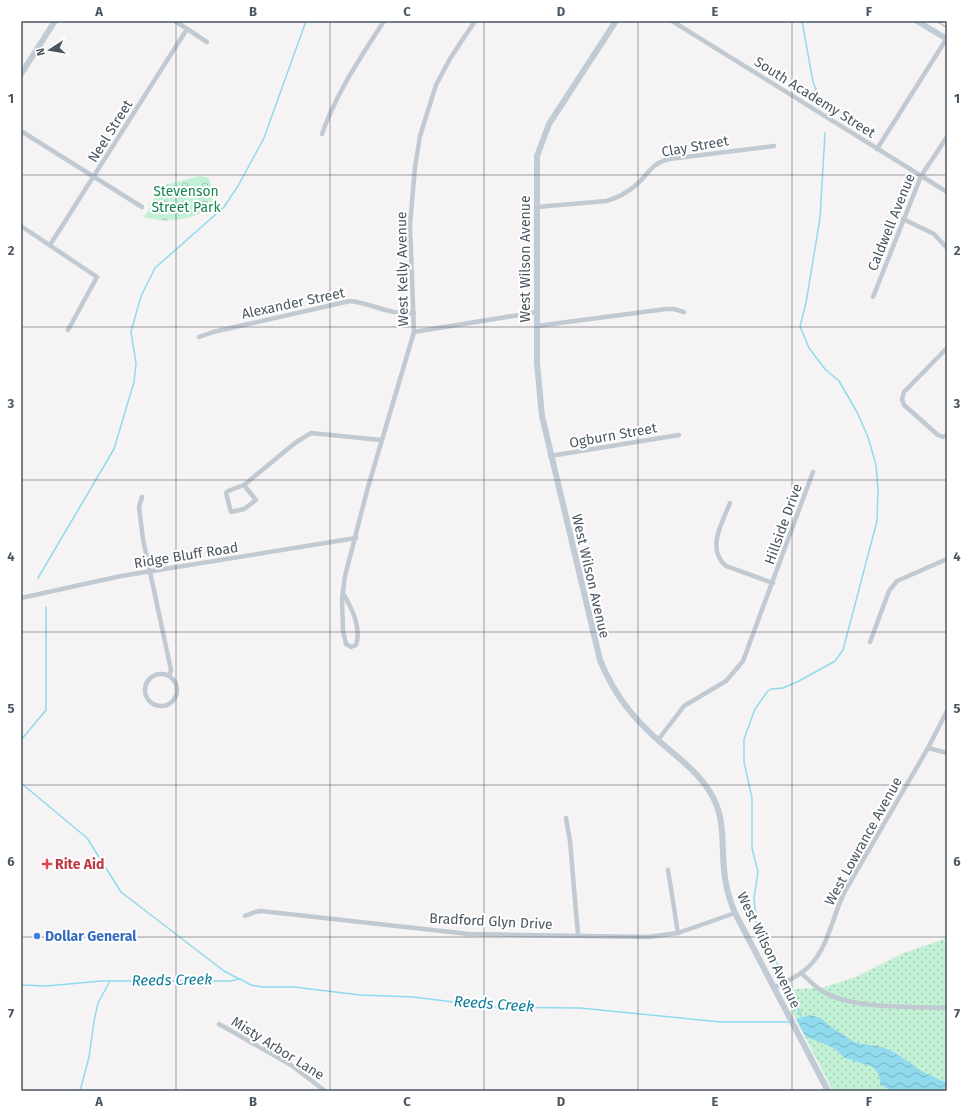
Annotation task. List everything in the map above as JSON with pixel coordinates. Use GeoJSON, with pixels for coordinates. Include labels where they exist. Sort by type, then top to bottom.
{"type":"FeatureCollection","features":[{"type":"Feature","properties":{"kind":"street"},"geometry":{"type":"LineString","coordinates":[[21,74],[54,21]]}},
{"type":"Feature","properties":{"kind":"street"},"geometry":{"type":"LineString","coordinates":[[175,21],[207,42]]}},
{"type":"Feature","properties":{"kind":"street"},"geometry":{"type":"LineString","coordinates":[[322,134],[344,87],[384,21]]}},
{"type":"Feature","properties":{"kind":"street","name":"West Kelly Avenue"},"geometry":{"type":"LineString","coordinates":[[342,593],[353,614],[357,630],[356,645],[351,647],[346,644],[344,637],[342,593],[345,576],[381,440],[414,332],[410,225],[415,167],[420,136],[436,85],[451,57],[475,21]]}},
{"type":"Feature","properties":{"kind":"street","name":"West Wilson Avenue"},"geometry":{"type":"LineString","coordinates":[[616,21],[549,124],[537,156],[538,386],[542,416],[550,456],[600,660],[622,703],[658,740],[703,782],[717,807],[723,832],[725,883],[735,913],[828,1091]]}},
{"type":"Feature","properties":{"kind":"street","name":"South Academy Street"},"geometry":{"type":"LineString","coordinates":[[672,21],[947,192]]}},
{"type":"Feature","properties":{"kind":"street"},"geometry":{"type":"LineString","coordinates":[[877,149],[947,39],[917,21]]}},
{"type":"Feature","properties":{"kind":"street","name":"Neel Street"},"geometry":{"type":"LineString","coordinates":[[50,245],[187,29]]}},
{"type":"Feature","properties":{"kind":"street"},"geometry":{"type":"LineString","coordinates":[[21,131],[142,207]]}},
{"type":"Feature","properties":{"kind":"street","name":"Caldwell Avenue"},"geometry":{"type":"LineString","coordinates":[[873,296],[920,176],[947,137]]}},
{"type":"Feature","properties":{"kind":"street","name":"Clay Street"},"geometry":{"type":"LineString","coordinates":[[537,207],[615,199],[637,185],[654,165],[669,159],[774,146]]}},
{"type":"Feature","properties":{"kind":"street"},"geometry":{"type":"LineString","coordinates":[[903,219],[934,234],[947,248]]}},
{"type":"Feature","properties":{"kind":"street"},"geometry":{"type":"LineString","coordinates":[[21,226],[97,277],[68,330]]}},
{"type":"Feature","properties":{"kind":"street","name":"Alexander Street"},"geometry":{"type":"LineString","coordinates":[[200,337],[213,332],[350,301],[363,302],[388,312],[401,314],[414,313]]}},
{"type":"Feature","properties":{"kind":"street"},"geometry":{"type":"LineString","coordinates":[[537,326],[666,309],[674,309],[684,312]]}},
{"type":"Feature","properties":{"kind":"street"},"geometry":{"type":"LineString","coordinates":[[414,332],[537,312]]}},
{"type":"Feature","properties":{"kind":"street"},"geometry":{"type":"LineString","coordinates":[[947,348],[904,392],[902,399],[904,405],[938,436],[943,437],[947,435]]}},
{"type":"Feature","properties":{"kind":"street"},"geometry":{"type":"LineString","coordinates":[[244,485],[256,500],[244,509],[231,512],[226,497],[228,491],[244,485],[295,443],[311,433],[381,440]]}},
{"type":"Feature","properties":{"kind":"street","name":"Ogburn Street"},"geometry":{"type":"LineString","coordinates":[[550,456],[679,435]]}},
{"type":"Feature","properties":{"kind":"street","name":"Hillside Drive"},"geometry":{"type":"LineString","coordinates":[[658,740],[684,706],[726,681],[739,667],[748,650],[813,472]]}},
{"type":"Feature","properties":{"kind":"street"},"geometry":{"type":"LineString","coordinates":[[142,498],[139,507],[144,539],[171,670],[169,676]]}},
{"type":"Feature","properties":{"kind":"street","name":"Hillside Drive"},"geometry":{"type":"LineString","coordinates":[[730,503],[716,542],[717,554],[720,561],[726,566],[773,583]]}},
{"type":"Feature","properties":{"kind":"street","name":"Ridge Bluff Road"},"geometry":{"type":"LineString","coordinates":[[21,598],[151,571],[356,538]]}},
{"type":"Feature","properties":{"kind":"street"},"geometry":{"type":"LineString","coordinates":[[870,642],[889,591],[897,581],[947,559]]}},
{"type":"Feature","properties":{"kind":"street"},"geometry":{"type":"LineString","coordinates":[[157,674],[169,676],[177,687],[175,699],[164,706],[152,704],[145,694],[147,682],[157,674]]}},
{"type":"Feature","properties":{"kind":"street","name":"West Lowrance Avenue"},"geometry":{"type":"LineString","coordinates":[[774,988],[801,973],[816,960],[823,948],[838,905],[845,891],[928,748],[947,711]]}},
{"type":"Feature","properties":{"kind":"street"},"geometry":{"type":"LineString","coordinates":[[928,748],[947,752]]}},
{"type":"Feature","properties":{"kind":"street"},"geometry":{"type":"LineString","coordinates":[[566,818],[570,841],[578,936]]}},
{"type":"Feature","properties":{"kind":"street"},"geometry":{"type":"LineString","coordinates":[[668,870],[678,933]]}},
{"type":"Feature","properties":{"kind":"street","name":"Bradford Glyn Drive"},"geometry":{"type":"LineString","coordinates":[[245,916],[262,911],[469,934],[648,937],[678,933],[735,913]]}},
{"type":"Feature","properties":{"kind":"street"},"geometry":{"type":"LineString","coordinates":[[801,973],[823,992],[860,1003],[877,1006],[947,1008]]}},
{"type":"Feature","properties":{"kind":"street","name":"Misty Arbor Lane"},"geometry":{"type":"LineString","coordinates":[[219,1024],[294,1068],[325,1091]]}},
{"type":"Feature","properties":{"kind":"green space","name":"Stevenson Street Park"},"geometry":{"type":"Polygon","coordinates":[[[200,176],[209,178],[214,194],[210,208],[195,215],[178,220],[160,220],[144,217],[151,206],[149,204],[165,185],[200,176]]]}},
{"type":"Feature","properties":{"kind":"green space"},"geometry":{"type":"Polygon","coordinates":[[[947,938],[947,1091],[833,1091],[784,996],[785,990],[825,987],[856,977],[904,953],[947,938]]]}},
{"type":"Feature","properties":{"kind":"water"},"geometry":{"type":"Polygon","coordinates":[[[811,1015],[822,1019],[831,1027],[856,1043],[882,1047],[894,1052],[923,1072],[947,1083],[947,1091],[893,1091],[880,1085],[879,1075],[873,1067],[845,1058],[834,1048],[805,1036],[796,1019],[811,1015]]]}},
{"type":"Feature","properties":{"kind":"waterway"},"geometry":{"type":"LineString","coordinates":[[38,578],[114,449],[134,382],[136,363],[131,332],[141,296],[155,268],[224,207],[238,186],[264,138],[306,21]]}},
{"type":"Feature","properties":{"kind":"waterway"},"geometry":{"type":"LineString","coordinates":[[802,21],[813,82],[820,100]]}},
{"type":"Feature","properties":{"kind":"waterway"},"geometry":{"type":"LineString","coordinates":[[778,965],[756,921],[754,898],[758,872],[752,848],[752,798],[744,762],[744,739],[755,709],[767,692],[771,689],[783,688],[799,681],[835,661],[843,650],[877,521],[878,490],[876,465],[868,437],[857,412],[839,381],[825,369],[809,348],[800,326],[806,303],[820,218],[825,133]]}},
{"type":"Feature","properties":{"kind":"waterway"},"geometry":{"type":"LineString","coordinates":[[21,740],[46,710],[46,607]]}},
{"type":"Feature","properties":{"kind":"waterway"},"geometry":{"type":"LineString","coordinates":[[21,783],[87,838],[121,892],[224,971],[239,979]]}},
{"type":"Feature","properties":{"kind":"waterway","name":"Reeds Creek"},"geometry":{"type":"LineString","coordinates":[[21,985],[47,986],[101,981],[230,981],[240,979],[251,985],[262,987],[294,987],[360,995],[413,997],[494,1007],[580,1008],[721,1022],[790,1022]]}},
{"type":"Feature","properties":{"kind":"waterway"},"geometry":{"type":"LineString","coordinates":[[80,1091],[89,1057],[98,1003],[110,981]]}},
{"type":"Feature","properties":{"kind":"waterway"},"geometry":{"type":"LineString","coordinates":[[792,994],[802,1018]]}},
{"type":"Feature","properties":{"kind":"railway"},"geometry":{"type":"LineString","coordinates":[[937,21],[947,28]]}},
{"type":"Feature","properties":{"kind":"place","name":"Rite Aid"},"geometry":{"type":"Point","coordinates":[47,864]}},
{"type":"Feature","properties":{"kind":"place","name":"Dollar General"},"geometry":{"type":"Point","coordinates":[37,936]}}]}
